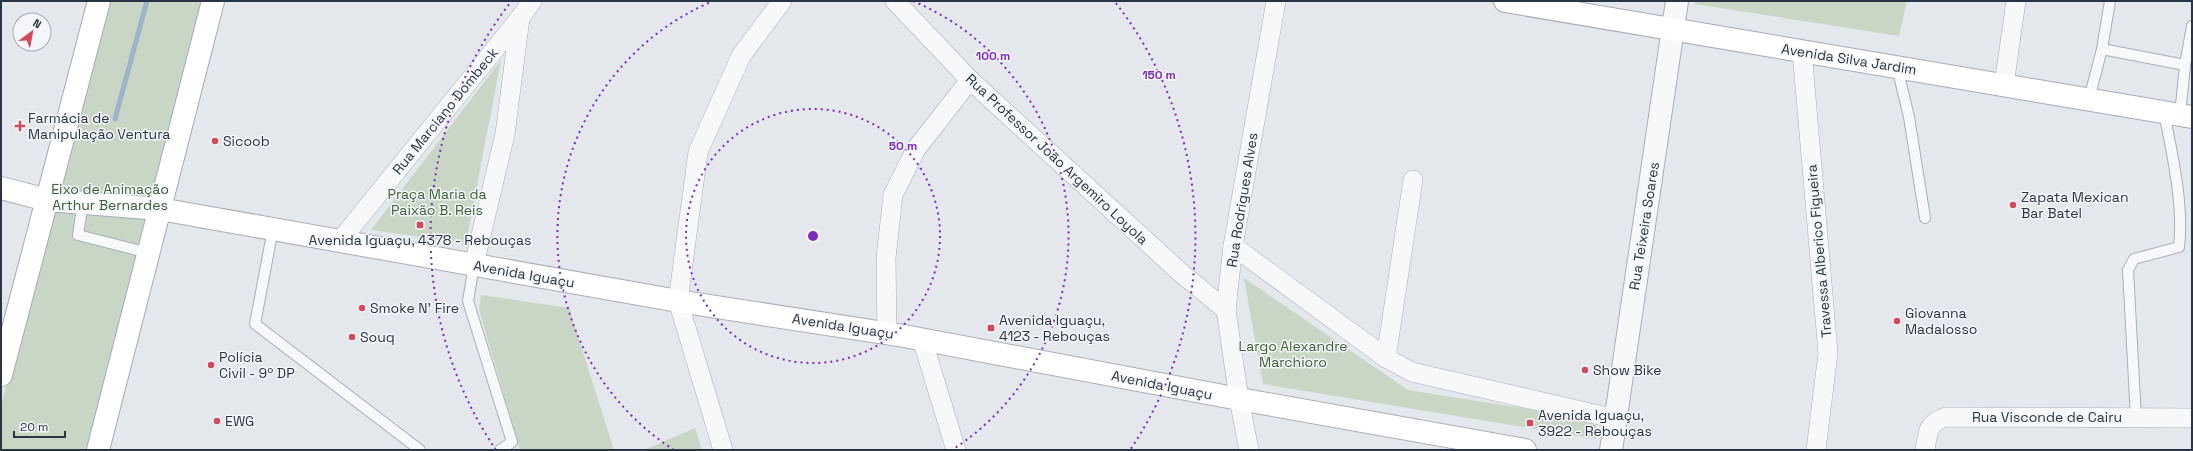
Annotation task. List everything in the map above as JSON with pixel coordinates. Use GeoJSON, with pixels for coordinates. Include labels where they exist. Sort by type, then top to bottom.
{"type":"FeatureCollection","features":[{"type":"Feature","properties":{"kind":"main road"},"geometry":{"type":"LineString","coordinates":[[1,375],[99,1]]}},
{"type":"Feature","properties":{"kind":"main road"},"geometry":{"type":"LineString","coordinates":[[98,450],[212,1]]}},
{"type":"Feature","properties":{"kind":"main road","name":"Avenida Silva Jardim"},"geometry":{"type":"LineString","coordinates":[[1506,1],[2179,114]]}},
{"type":"Feature","properties":{"kind":"main road","name":"Avenida Iguaçu"},"geometry":{"type":"LineString","coordinates":[[1,188],[47,200],[160,210],[678,301],[922,339],[1239,399],[1525,450]]}},
{"type":"Feature","properties":{"kind":"street","name":"Rua Marciano Dombeck"},"geometry":{"type":"LineString","coordinates":[[340,241],[520,18],[532,1]]}},
{"type":"Feature","properties":{"kind":"street"},"geometry":{"type":"LineString","coordinates":[[724,450],[678,301],[698,152],[741,56],[782,1]]}},
{"type":"Feature","properties":{"kind":"street","name":"Rua Professor João Argemiro Loyola"},"geometry":{"type":"LineString","coordinates":[[895,1],[970,80],[1181,273],[1226,310]]}},
{"type":"Feature","properties":{"kind":"street","name":"Rua Rodrigues Alves"},"geometry":{"type":"LineString","coordinates":[[1249,450],[1239,399],[1226,310],[1233,246],[1276,1]]}},
{"type":"Feature","properties":{"kind":"street","name":"Rua Teixeira Soares"},"geometry":{"type":"LineString","coordinates":[[1611,450],[1677,1]]}},
{"type":"Feature","properties":{"kind":"street"},"geometry":{"type":"LineString","coordinates":[[2004,85],[2016,1]]}},
{"type":"Feature","properties":{"kind":"street"},"geometry":{"type":"LineString","coordinates":[[474,265],[505,134],[520,18]]}},
{"type":"Feature","properties":{"kind":"street","name":"Travessa Alberico Figueira"},"geometry":{"type":"LineString","coordinates":[[1802,51],[1828,353],[1816,450]]}},
{"type":"Feature","properties":{"kind":"street"},"geometry":{"type":"LineString","coordinates":[[887,333],[886,258],[893,196],[916,150],[970,80]]}},
{"type":"Feature","properties":{"kind":"street"},"geometry":{"type":"LineString","coordinates":[[1386,358],[1413,180]]}},
{"type":"Feature","properties":{"kind":"street"},"geometry":{"type":"LineString","coordinates":[[1233,246],[1386,358],[1412,372],[1616,419]]}},
{"type":"Feature","properties":{"kind":"street"},"geometry":{"type":"LineString","coordinates":[[922,339],[956,450]]}},
{"type":"Feature","properties":{"kind":"street","name":"Rua Visconde de Cairu"},"geometry":{"type":"LineString","coordinates":[[1925,450],[1928,431],[1935,420],[1946,417],[2192,418]]}},
{"type":"Feature","properties":{"kind":"lane"},"geometry":{"type":"LineString","coordinates":[[2089,99],[2102,49],[2110,1]]}},
{"type":"Feature","properties":{"kind":"lane"},"geometry":{"type":"LineString","coordinates":[[2136,418],[2128,270],[2134,259],[2179,247],[2181,231],[2173,160],[2185,65],[2192,26]]}},
{"type":"Feature","properties":{"kind":"lane"},"geometry":{"type":"LineString","coordinates":[[2102,49],[2185,65]]}},
{"type":"Feature","properties":{"kind":"lane"},"geometry":{"type":"LineString","coordinates":[[1897,67],[1909,117],[1925,218]]}},
{"type":"Feature","properties":{"kind":"lane"},"geometry":{"type":"LineString","coordinates":[[82,202],[78,236],[149,253]]}},
{"type":"Feature","properties":{"kind":"lane"},"geometry":{"type":"LineString","coordinates":[[273,229],[255,324],[420,450]]}},
{"type":"Feature","properties":{"kind":"lane"},"geometry":{"type":"LineString","coordinates":[[474,265],[468,301],[512,442],[500,450]]}},
{"type":"Feature","properties":{"kind":"green space","name":"Eixo de Animação Arthur Bernardes"},"geometry":{"type":"Polygon","coordinates":[[[111,1],[210,1],[93,450],[1,450],[1,405],[66,158],[111,1]]]}},
{"type":"Feature","properties":{"kind":"green space"},"geometry":{"type":"Polygon","coordinates":[[[1695,1],[1907,1],[1899,36],[1695,4],[1695,1]]]}},
{"type":"Feature","properties":{"kind":"green space","name":"Praça Maria da Paixão B. Reis"},"geometry":{"type":"Polygon","coordinates":[[[501,60],[466,243],[371,230],[501,60]]]}},
{"type":"Feature","properties":{"kind":"green space","name":"Largo Alexandre Marchioro"},"geometry":{"type":"Polygon","coordinates":[[[1244,278],[1408,390],[1596,420],[1596,439],[1263,384],[1244,278]]]}},
{"type":"Feature","properties":{"kind":"green space"},"geometry":{"type":"Polygon","coordinates":[[[481,295],[569,308],[614,450],[520,450],[479,310],[481,295]]]}},
{"type":"Feature","properties":{"kind":"green space"},"geometry":{"type":"Polygon","coordinates":[[[695,428],[702,450],[644,450],[695,428]]]}},
{"type":"Feature","properties":{"kind":"waterway"},"geometry":{"type":"LineString","coordinates":[[115,119],[147,1]]}},
{"type":"Feature","properties":{"kind":"place","name":"Farmácia de Manipulação Ventura"},"geometry":{"type":"Point","coordinates":[20,126]}},
{"type":"Feature","properties":{"kind":"place","name":"Sicoob"},"geometry":{"type":"Point","coordinates":[215,141]}},
{"type":"Feature","properties":{"kind":"place","name":"Zapata Mexican Bar Batel"},"geometry":{"type":"Point","coordinates":[2013,205]}},
{"type":"Feature","properties":{"kind":"place","name":"Avenida Iguaçu, 4378 - Rebouças"},"geometry":{"type":"Point","coordinates":[420,225]}},
{"type":"Feature","properties":{"kind":"place","name":"Smoke N’ Fire"},"geometry":{"type":"Point","coordinates":[362,308]}},
{"type":"Feature","properties":{"kind":"place","name":"Giovanna Madalosso"},"geometry":{"type":"Point","coordinates":[1897,321]}},
{"type":"Feature","properties":{"kind":"place","name":"Avenida Iguaçu, 4123 - Rebouças"},"geometry":{"type":"Point","coordinates":[991,328]}},
{"type":"Feature","properties":{"kind":"place","name":"Souq"},"geometry":{"type":"Point","coordinates":[352,337]}},
{"type":"Feature","properties":{"kind":"place","name":"Polícia Civil - 9º DP"},"geometry":{"type":"Point","coordinates":[211,365]}},
{"type":"Feature","properties":{"kind":"place","name":"Show Bike"},"geometry":{"type":"Point","coordinates":[1585,370]}},
{"type":"Feature","properties":{"kind":"place","name":"EWG"},"geometry":{"type":"Point","coordinates":[217,421]}},
{"type":"Feature","properties":{"kind":"place","name":"Avenida Iguaçu, 3922 - Rebouças"},"geometry":{"type":"Point","coordinates":[1530,423]}}]}
